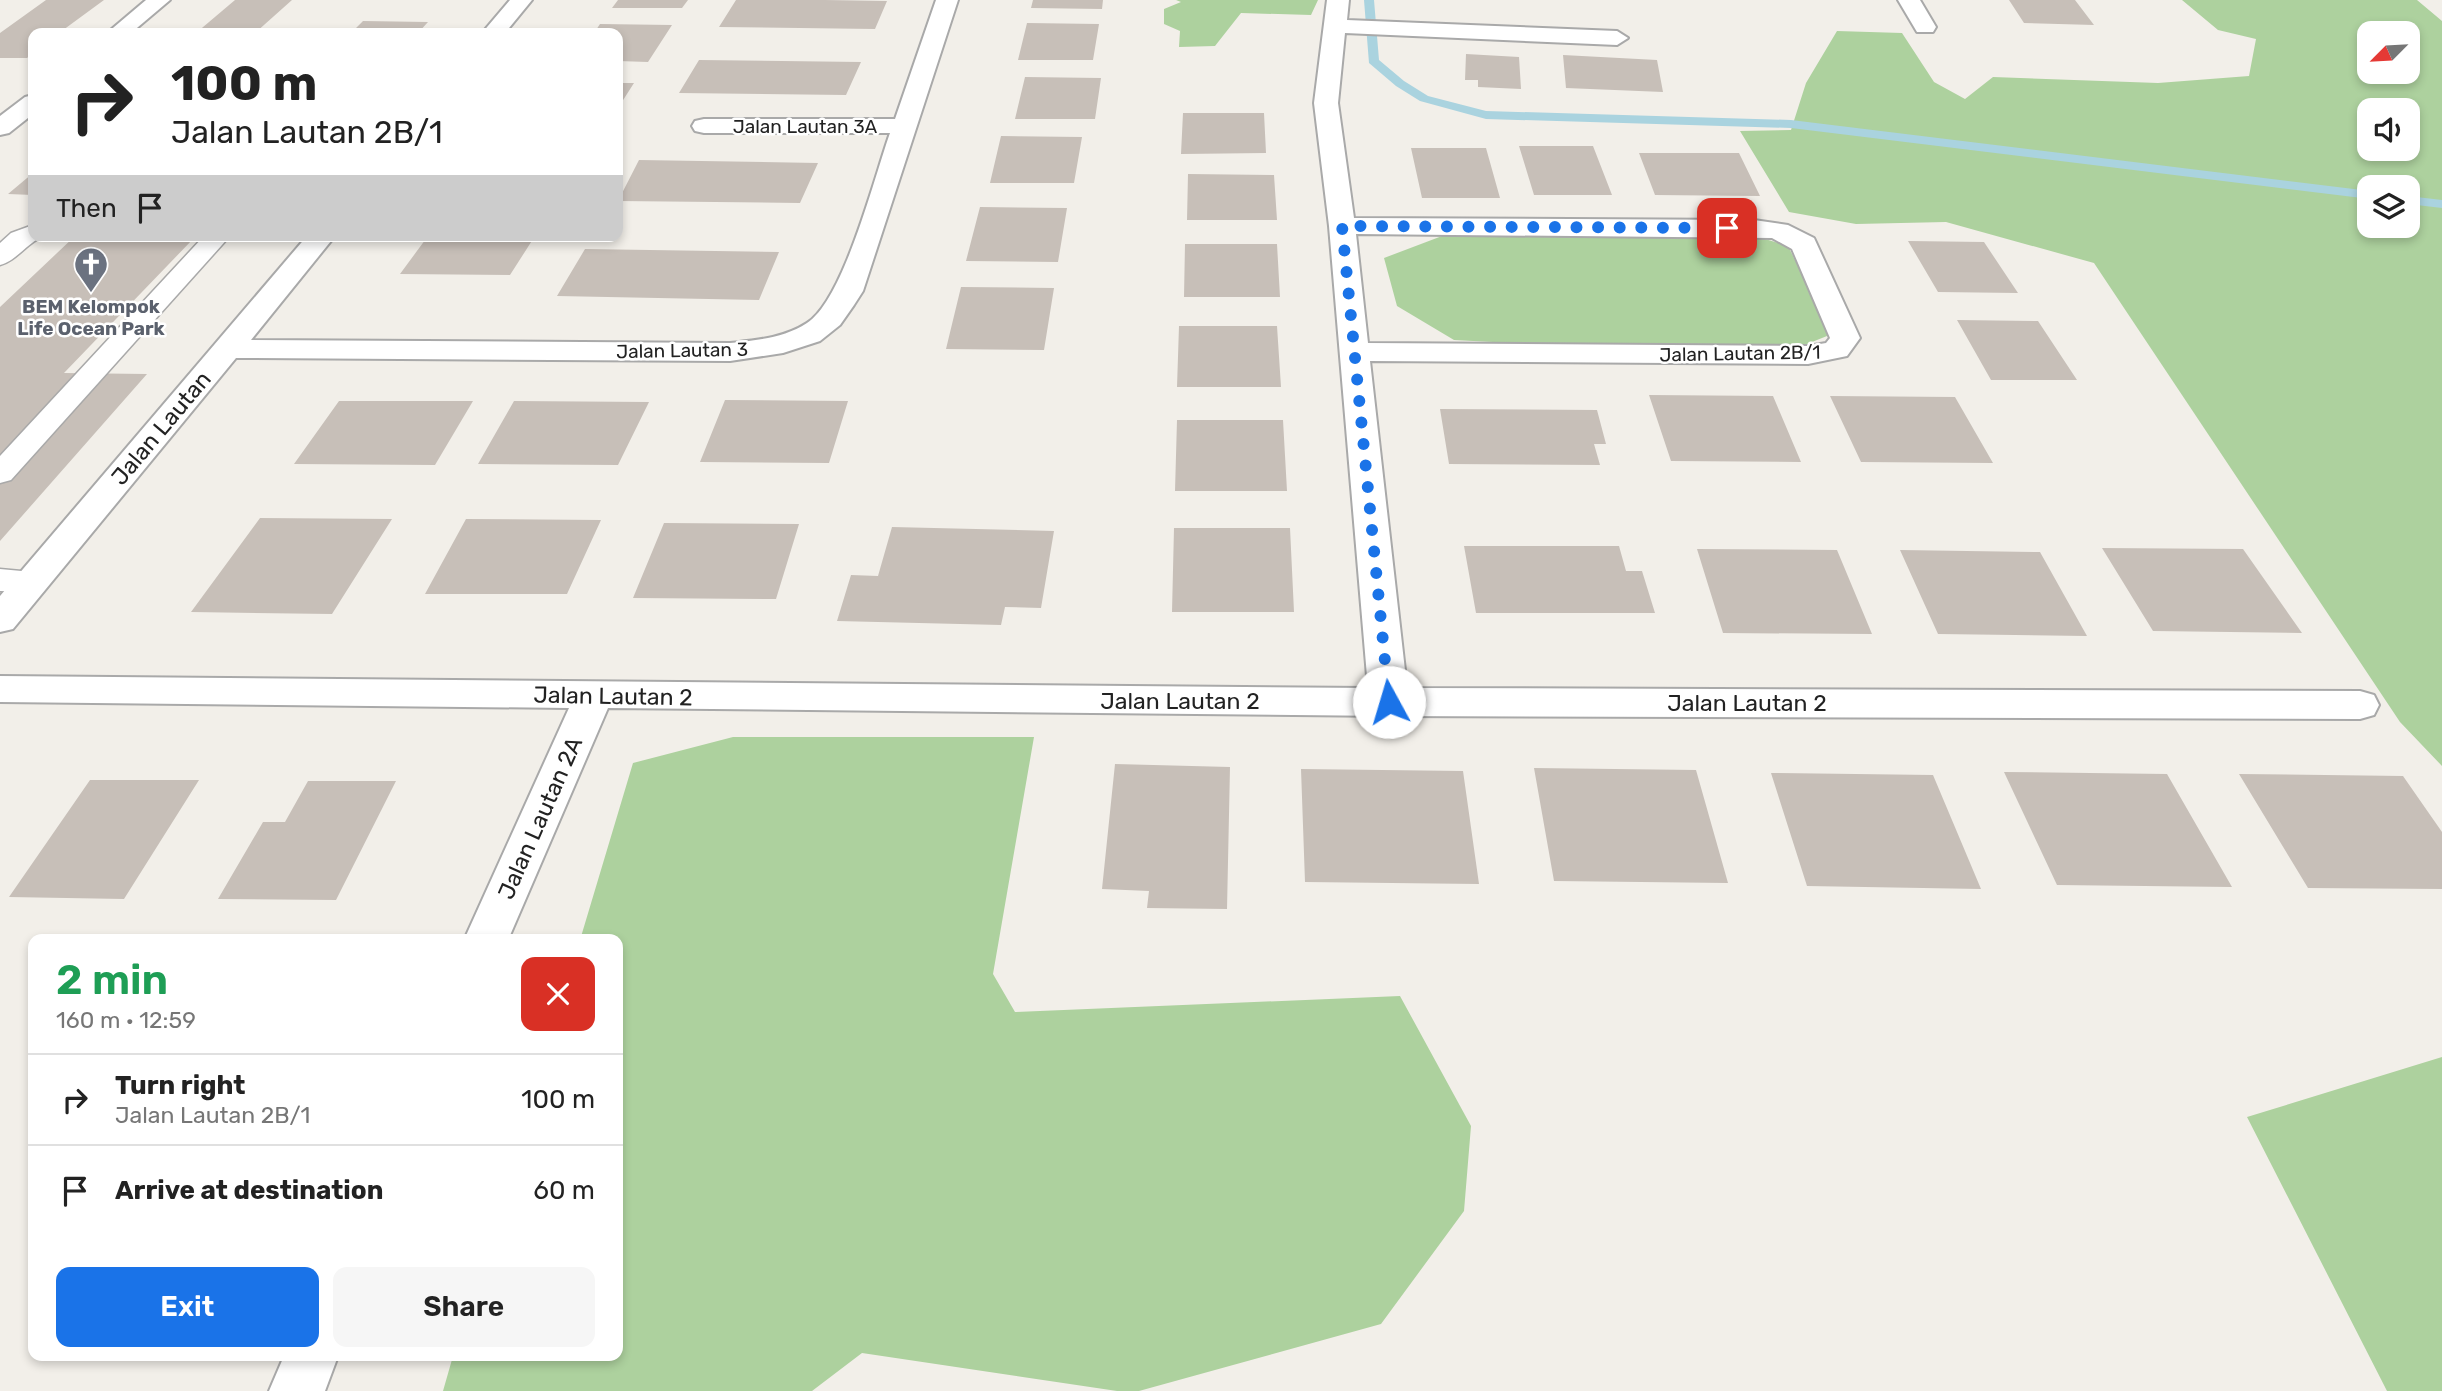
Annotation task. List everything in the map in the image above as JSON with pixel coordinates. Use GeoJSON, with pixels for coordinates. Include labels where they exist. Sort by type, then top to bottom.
{"type":"FeatureCollection","features":[{"type":"Feature","properties":{"kind":"street"},"geometry":{"type":"LineString","coordinates":[[124,28],[159,0]]}},
{"type":"Feature","properties":{"kind":"street"},"geometry":{"type":"LineString","coordinates":[[497,28],[521,0]]}},
{"type":"Feature","properties":{"kind":"street","name":"Jalan Lautan 3"},"geometry":{"type":"LineString","coordinates":[[228,349],[730,352],[768,347],[804,336],[829,321],[849,291],[947,0]]}},
{"type":"Feature","properties":{"kind":"street"},"geometry":{"type":"LineString","coordinates":[[1338,0],[1344,26],[1326,103],[1342,226],[1389,702]]}},
{"type":"Feature","properties":{"kind":"street"},"geometry":{"type":"LineString","coordinates":[[1909,0],[1925,27]]}},
{"type":"Feature","properties":{"kind":"street"},"geometry":{"type":"LineString","coordinates":[[1344,26],[1616,38]]}},
{"type":"Feature","properties":{"kind":"street"},"geometry":{"type":"LineString","coordinates":[[0,128],[28,106]]}},
{"type":"Feature","properties":{"kind":"street","name":"Jalan Lautan 3A"},"geometry":{"type":"LineString","coordinates":[[704,127],[905,126]]}},
{"type":"Feature","properties":{"kind":"street","name":"Jalan Lautan 2B/1"},"geometry":{"type":"LineString","coordinates":[[1342,226],[1754,228],[1778,231],[1804,244],[1845,338],[1836,350],[1808,355],[1355,352]]}},
{"type":"Feature","properties":{"kind":"street","name":"Jalan Lautan"},"geometry":{"type":"LineString","coordinates":[[0,620],[317,242]]}},
{"type":"Feature","properties":{"kind":"street","name":"Jalan Lautan 2"},"geometry":{"type":"LineString","coordinates":[[0,689],[1389,702],[2360,705]]}},
{"type":"Feature","properties":{"kind":"street","name":"Jalan Lautan 2A"},"geometry":{"type":"LineString","coordinates":[[489,934],[594,696]]}},
{"type":"Feature","properties":{"kind":"street"},"geometry":{"type":"LineString","coordinates":[[297,1391],[309,1361]]}},
{"type":"Feature","properties":{"kind":"lane"},"geometry":{"type":"LineString","coordinates":[[0,257],[20,238],[28,234]]}},
{"type":"Feature","properties":{"kind":"lane"},"geometry":{"type":"LineString","coordinates":[[0,474],[213,242]]}},
{"type":"Feature","properties":{"kind":"lane"},"geometry":{"type":"LineString","coordinates":[[0,580],[32,581]]}},
{"type":"Feature","properties":{"kind":"green space"},"geometry":{"type":"Polygon","coordinates":[[[1176,0],[1318,0],[1311,15],[1241,13],[1215,46],[1179,47],[1180,31],[1164,24],[1164,9],[1181,2],[1176,0]]]}},
{"type":"Feature","properties":{"kind":"green space"},"geometry":{"type":"Polygon","coordinates":[[[2182,0],[2417,0],[2442,21],[2442,766],[2400,722],[2094,263],[1946,222],[1856,224],[1789,212],[1740,131],[1791,130],[1806,83],[1837,31],[1902,33],[1934,82],[1965,99],[1993,77],[2158,83],[2249,76],[2256,39],[2218,30],[2182,0]]]}},
{"type":"Feature","properties":{"kind":"green space"},"geometry":{"type":"Polygon","coordinates":[[[1450,233],[1745,233],[1788,246],[1832,334],[1797,348],[1573,346],[1454,340],[1397,306],[1384,258],[1450,233]]]}},
{"type":"Feature","properties":{"kind":"green space"},"geometry":{"type":"Polygon","coordinates":[[[733,737],[1034,737],[993,974],[1015,1012],[1400,996],[1471,1126],[1464,1211],[1381,1324],[1139,1391],[1117,1391],[862,1353],[812,1391],[443,1391],[452,1361],[623,1361],[623,934],[582,934],[633,763],[733,737]]]}},
{"type":"Feature","properties":{"kind":"green space"},"geometry":{"type":"Polygon","coordinates":[[[2442,1057],[2442,1391],[2387,1391],[2247,1117],[2442,1057]]]}},
{"type":"Feature","properties":{"kind":"building"},"geometry":{"type":"Polygon","coordinates":[[[46,0],[104,0],[66,28],[28,28],[27,58],[0,58],[0,33],[46,0]]]}},
{"type":"Feature","properties":{"kind":"building"},"geometry":{"type":"Polygon","coordinates":[[[235,0],[292,0],[261,28],[202,28],[235,0]]]}},
{"type":"Feature","properties":{"kind":"building"},"geometry":{"type":"Polygon","coordinates":[[[618,0],[688,0],[682,8],[612,8],[618,0]]]}},
{"type":"Feature","properties":{"kind":"building"},"geometry":{"type":"Polygon","coordinates":[[[736,0],[887,1],[875,29],[719,27],[736,0]]]}},
{"type":"Feature","properties":{"kind":"building"},"geometry":{"type":"Polygon","coordinates":[[[1033,0],[1103,0],[1102,9],[1031,8],[1033,0]]]}},
{"type":"Feature","properties":{"kind":"building"},"geometry":{"type":"Polygon","coordinates":[[[2009,0],[2075,0],[2094,25],[2024,23],[2009,0]]]}},
{"type":"Feature","properties":{"kind":"building"},"geometry":{"type":"Polygon","coordinates":[[[363,21],[428,22],[423,28],[356,28],[363,21]]]}},
{"type":"Feature","properties":{"kind":"building"},"geometry":{"type":"Polygon","coordinates":[[[1027,23],[1099,24],[1093,60],[1018,60],[1027,23]]]}},
{"type":"Feature","properties":{"kind":"building"},"geometry":{"type":"Polygon","coordinates":[[[600,24],[672,25],[648,62],[623,61],[623,28],[597,28],[600,24]]]}},
{"type":"Feature","properties":{"kind":"building"},"geometry":{"type":"Polygon","coordinates":[[[1466,54],[1519,57],[1521,89],[1478,87],[1478,80],[1465,80],[1466,54]]]}},
{"type":"Feature","properties":{"kind":"building"},"geometry":{"type":"Polygon","coordinates":[[[1563,55],[1657,60],[1663,92],[1566,88],[1563,55]]]}},
{"type":"Feature","properties":{"kind":"building"},"geometry":{"type":"Polygon","coordinates":[[[699,60],[861,62],[846,95],[679,93],[699,60]]]}},
{"type":"Feature","properties":{"kind":"building"},"geometry":{"type":"Polygon","coordinates":[[[1025,77],[1101,78],[1095,119],[1015,119],[1025,77]]]}},
{"type":"Feature","properties":{"kind":"building"},"geometry":{"type":"Polygon","coordinates":[[[623,83],[634,83],[623,100],[623,83]]]}},
{"type":"Feature","properties":{"kind":"building"},"geometry":{"type":"Polygon","coordinates":[[[1183,113],[1264,113],[1266,153],[1181,154],[1183,113]]]}},
{"type":"Feature","properties":{"kind":"building"},"geometry":{"type":"Polygon","coordinates":[[[1001,136],[1082,137],[1074,183],[990,183],[1001,136]]]}},
{"type":"Feature","properties":{"kind":"building"},"geometry":{"type":"Polygon","coordinates":[[[1519,146],[1593,146],[1612,195],[1534,195],[1519,146]]]}},
{"type":"Feature","properties":{"kind":"building"},"geometry":{"type":"Polygon","coordinates":[[[1411,148],[1486,148],[1500,198],[1422,198],[1411,148]]]}},
{"type":"Feature","properties":{"kind":"building"},"geometry":{"type":"Polygon","coordinates":[[[1639,153],[1739,153],[1760,196],[1655,195],[1639,153]]]}},
{"type":"Feature","properties":{"kind":"building"},"geometry":{"type":"Polygon","coordinates":[[[639,160],[818,163],[800,203],[623,201],[623,191],[639,160]]]}},
{"type":"Feature","properties":{"kind":"building"},"geometry":{"type":"Polygon","coordinates":[[[1188,174],[1274,175],[1277,220],[1187,220],[1188,174]]]}},
{"type":"Feature","properties":{"kind":"building"},"geometry":{"type":"Polygon","coordinates":[[[28,177],[28,195],[8,194],[28,177]]]}},
{"type":"Feature","properties":{"kind":"building"},"geometry":{"type":"Polygon","coordinates":[[[980,207],[1067,208],[1058,262],[966,261],[980,207]]]}},
{"type":"Feature","properties":{"kind":"building"},"geometry":{"type":"Polygon","coordinates":[[[1908,241],[1984,242],[2018,293],[1938,292],[1908,241]]]}},
{"type":"Feature","properties":{"kind":"building"},"geometry":{"type":"Polygon","coordinates":[[[69,242],[190,242],[64,373],[147,374],[0,541],[0,307],[69,242]]]}},
{"type":"Feature","properties":{"kind":"building"},"geometry":{"type":"Polygon","coordinates":[[[424,242],[531,242],[510,275],[400,274],[424,242]]]}},
{"type":"Feature","properties":{"kind":"building"},"geometry":{"type":"Polygon","coordinates":[[[1185,244],[1277,244],[1280,297],[1184,297],[1185,244]]]}},
{"type":"Feature","properties":{"kind":"building"},"geometry":{"type":"Polygon","coordinates":[[[585,249],[779,252],[759,300],[557,296],[585,249]]]}},
{"type":"Feature","properties":{"kind":"building"},"geometry":{"type":"Polygon","coordinates":[[[961,287],[1054,288],[1044,350],[946,349],[961,287]]]}},
{"type":"Feature","properties":{"kind":"building"},"geometry":{"type":"Polygon","coordinates":[[[1957,320],[2038,321],[2077,380],[1991,380],[1957,320]]]}},
{"type":"Feature","properties":{"kind":"building"},"geometry":{"type":"Polygon","coordinates":[[[1179,326],[1277,326],[1281,387],[1177,387],[1179,326]]]}},
{"type":"Feature","properties":{"kind":"building"},"geometry":{"type":"Polygon","coordinates":[[[1649,395],[1773,396],[1801,462],[1671,461],[1649,395]]]}},
{"type":"Feature","properties":{"kind":"building"},"geometry":{"type":"Polygon","coordinates":[[[1830,396],[1955,397],[1993,463],[1861,462],[1830,396]]]}},
{"type":"Feature","properties":{"kind":"building"},"geometry":{"type":"Polygon","coordinates":[[[725,400],[848,401],[829,463],[700,462],[725,400]]]}},
{"type":"Feature","properties":{"kind":"building"},"geometry":{"type":"Polygon","coordinates":[[[339,401],[473,401],[435,465],[294,464],[339,401]]]}},
{"type":"Feature","properties":{"kind":"building"},"geometry":{"type":"Polygon","coordinates":[[[514,401],[649,402],[618,465],[478,464],[514,401]]]}},
{"type":"Feature","properties":{"kind":"building"},"geometry":{"type":"Polygon","coordinates":[[[1440,409],[1597,410],[1606,444],[1594,444],[1600,465],[1449,464],[1440,409]]]}},
{"type":"Feature","properties":{"kind":"building"},"geometry":{"type":"Polygon","coordinates":[[[1177,420],[1283,420],[1287,491],[1175,491],[1177,420]]]}},
{"type":"Feature","properties":{"kind":"building"},"geometry":{"type":"Polygon","coordinates":[[[260,518],[392,519],[332,614],[191,612],[260,518]]]}},
{"type":"Feature","properties":{"kind":"building"},"geometry":{"type":"Polygon","coordinates":[[[466,519],[601,520],[567,594],[425,594],[466,519]]]}},
{"type":"Feature","properties":{"kind":"building"},"geometry":{"type":"Polygon","coordinates":[[[664,523],[799,524],[776,599],[633,598],[664,523]]]}},
{"type":"Feature","properties":{"kind":"building"},"geometry":{"type":"Polygon","coordinates":[[[892,527],[1054,531],[1041,608],[1005,607],[1001,625],[837,621],[851,575],[878,576],[892,527]]]}},
{"type":"Feature","properties":{"kind":"building"},"geometry":{"type":"Polygon","coordinates":[[[1174,528],[1290,528],[1294,612],[1172,612],[1174,528]]]}},
{"type":"Feature","properties":{"kind":"building"},"geometry":{"type":"Polygon","coordinates":[[[1464,546],[1619,546],[1626,571],[1642,571],[1655,613],[1476,613],[1464,546]]]}},
{"type":"Feature","properties":{"kind":"building"},"geometry":{"type":"Polygon","coordinates":[[[2102,548],[2243,549],[2302,633],[2153,631],[2102,548]]]}},
{"type":"Feature","properties":{"kind":"building"},"geometry":{"type":"Polygon","coordinates":[[[1697,549],[1837,550],[1872,634],[1723,633],[1697,549]]]}},
{"type":"Feature","properties":{"kind":"building"},"geometry":{"type":"Polygon","coordinates":[[[1900,550],[2040,552],[2087,636],[1938,634],[1900,550]]]}},
{"type":"Feature","properties":{"kind":"building"},"geometry":{"type":"Polygon","coordinates":[[[1115,764],[1230,767],[1227,909],[1147,908],[1149,891],[1102,889],[1115,764]]]}},
{"type":"Feature","properties":{"kind":"building"},"geometry":{"type":"Polygon","coordinates":[[[1534,768],[1696,770],[1728,883],[1554,881],[1534,768]]]}},
{"type":"Feature","properties":{"kind":"building"},"geometry":{"type":"Polygon","coordinates":[[[1301,769],[1463,771],[1479,884],[1305,882],[1301,769]]]}},
{"type":"Feature","properties":{"kind":"building"},"geometry":{"type":"Polygon","coordinates":[[[2004,772],[2167,774],[2232,887],[2057,885],[2004,772]]]}},
{"type":"Feature","properties":{"kind":"building"},"geometry":{"type":"Polygon","coordinates":[[[1771,773],[1933,775],[1981,889],[1807,886],[1771,773]]]}},
{"type":"Feature","properties":{"kind":"building"},"geometry":{"type":"Polygon","coordinates":[[[2239,774],[2403,776],[2442,832],[2442,889],[2308,888],[2239,774]]]}},
{"type":"Feature","properties":{"kind":"building"},"geometry":{"type":"Polygon","coordinates":[[[90,780],[199,780],[124,899],[9,897],[90,780]]]}},
{"type":"Feature","properties":{"kind":"building"},"geometry":{"type":"Polygon","coordinates":[[[308,781],[396,781],[336,900],[218,899],[263,822],[285,822],[308,781]]]}},
{"type":"Feature","properties":{"kind":"waterway"},"geometry":{"type":"LineString","coordinates":[[1369,0],[1373,61],[1400,84],[1424,98],[1451,108],[1486,115],[1791,124],[2357,193]]}},
{"type":"Feature","properties":{"kind":"waterway"},"geometry":{"type":"LineString","coordinates":[[2420,201],[2442,204]]}},
{"type":"Feature","properties":{"kind":"place","name":"BEM Kelompok Life Ocean Park"},"geometry":{"type":"Point","coordinates":[91,294]}},
{"type":"Feature","properties":{"kind":"route"},"geometry":{"type":"LineString","coordinates":[[1389,702],[1342,226],[1727,228]]}}]}
